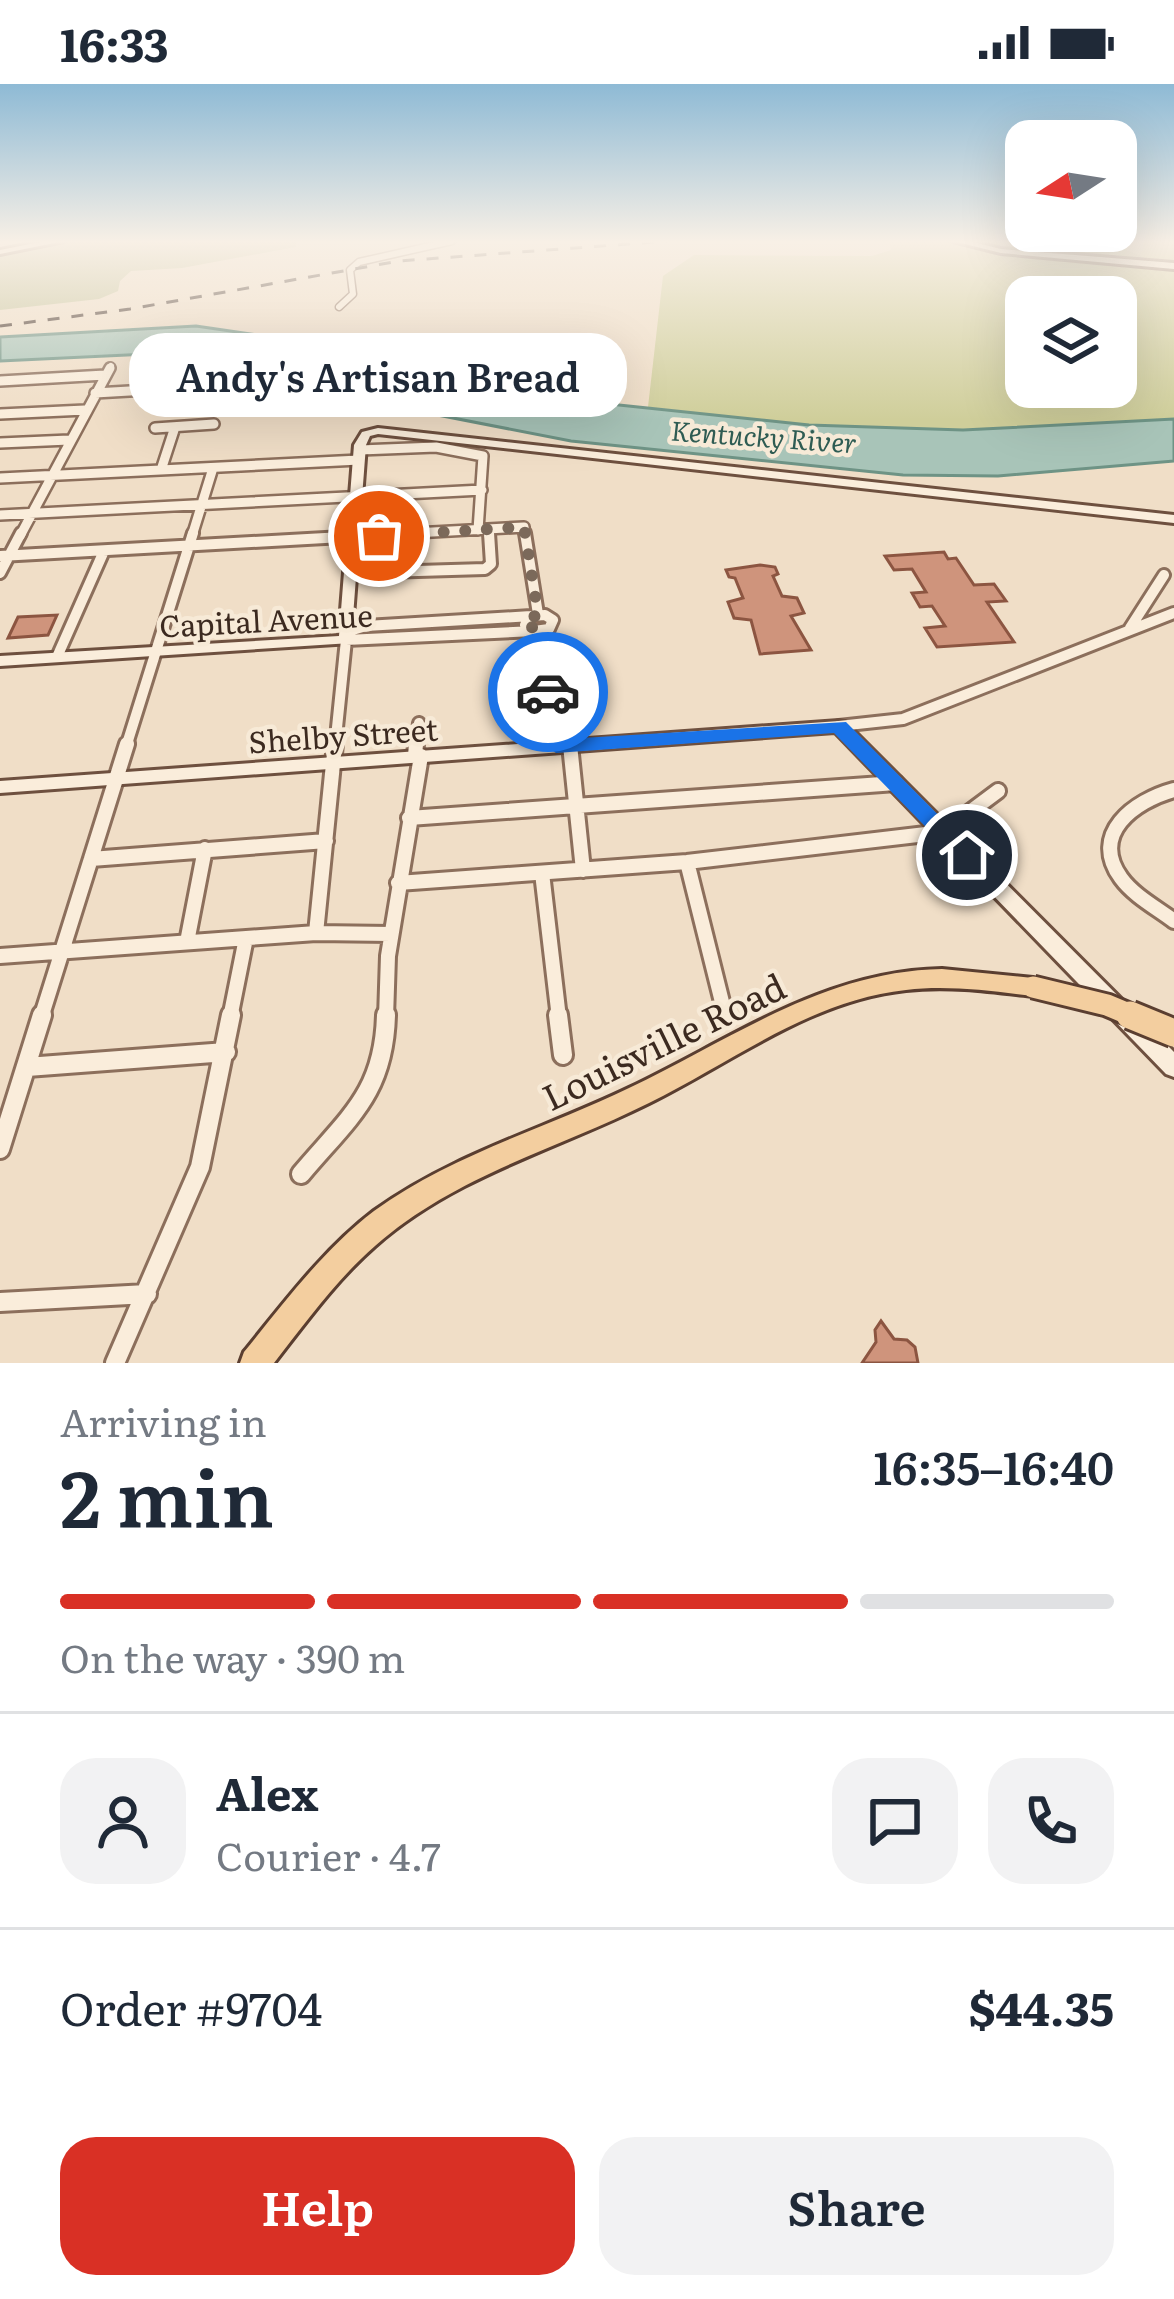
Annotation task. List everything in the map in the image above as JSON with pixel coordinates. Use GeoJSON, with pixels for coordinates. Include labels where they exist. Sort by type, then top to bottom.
{"type":"FeatureCollection","features":[{"type":"Feature","properties":{"kind":"main road"},"geometry":{"type":"LineString","coordinates":[[346,636],[360,455],[366,434],[388,431],[1174,519]]}},
{"type":"Feature","properties":{"kind":"main road","name":"Capital Avenue"},"geometry":{"type":"LineString","coordinates":[[0,657],[158,652],[346,636]]}},
{"type":"Feature","properties":{"kind":"main road"},"geometry":{"type":"LineString","coordinates":[[839,726],[1174,1067]]}},
{"type":"Feature","properties":{"kind":"main road","name":"Shelby Street"},"geometry":{"type":"LineString","coordinates":[[0,787],[839,726]]}},
{"type":"Feature","properties":{"kind":"main road","name":"Louisville Road"},"geometry":{"type":"LineString","coordinates":[[255,1363],[324,1277],[380,1223],[425,1192],[637,1096],[826,1000],[884,983],[939,976],[1033,986],[1106,1005],[1174,1033]]}},
{"type":"Feature","properties":{"kind":"street"},"geometry":{"type":"LineString","coordinates":[[339,307],[345,301]]}},
{"type":"Feature","properties":{"kind":"street"},"geometry":{"type":"LineString","coordinates":[[0,381],[108,371],[5,556],[0,573]]}},
{"type":"Feature","properties":{"kind":"street"},"geometry":{"type":"LineString","coordinates":[[95,393],[233,385]]}},
{"type":"Feature","properties":{"kind":"street"},"geometry":{"type":"LineString","coordinates":[[0,414],[85,410]]}},
{"type":"Feature","properties":{"kind":"street"},"geometry":{"type":"LineString","coordinates":[[155,428],[214,424]]}},
{"type":"Feature","properties":{"kind":"street"},"geometry":{"type":"LineString","coordinates":[[161,470],[175,427]]}},
{"type":"Feature","properties":{"kind":"street"},"geometry":{"type":"LineString","coordinates":[[0,443],[69,440]]}},
{"type":"Feature","properties":{"kind":"street"},"geometry":{"type":"LineString","coordinates":[[0,478],[213,467],[436,447],[483,456],[483,530],[491,564],[485,569],[351,574]]}},
{"type":"Feature","properties":{"kind":"street"},"geometry":{"type":"LineString","coordinates":[[0,1149],[213,467]]}},
{"type":"Feature","properties":{"kind":"street"},"geometry":{"type":"LineString","coordinates":[[0,515],[482,490]]}},
{"type":"Feature","properties":{"kind":"street"},"geometry":{"type":"LineString","coordinates":[[5,556],[524,527],[534,615],[525,625],[538,633],[576,808],[583,870]]}},
{"type":"Feature","properties":{"kind":"street"},"geometry":{"type":"LineString","coordinates":[[59,654],[104,550]]}},
{"type":"Feature","properties":{"kind":"street"},"geometry":{"type":"LineString","coordinates":[[1129,628],[1164,575]]}},
{"type":"Feature","properties":{"kind":"street","name":"Shelby Street"},"geometry":{"type":"LineString","coordinates":[[839,726],[903,719],[1174,613]]}},
{"type":"Feature","properties":{"kind":"street"},"geometry":{"type":"LineString","coordinates":[[534,615],[554,622],[538,633]]}},
{"type":"Feature","properties":{"kind":"street","name":"Capital Avenue"},"geometry":{"type":"LineString","coordinates":[[346,636],[367,626],[534,615]]}},
{"type":"Feature","properties":{"kind":"street","name":"Capital Avenue"},"geometry":{"type":"LineString","coordinates":[[346,636],[538,633]]}},
{"type":"Feature","properties":{"kind":"street"},"geometry":{"type":"LineString","coordinates":[[316,933],[346,636]]}},
{"type":"Feature","properties":{"kind":"street"},"geometry":{"type":"LineString","coordinates":[[301,1174],[366,1097],[381,1070],[391,934],[419,723]]}},
{"type":"Feature","properties":{"kind":"street"},"geometry":{"type":"LineString","coordinates":[[409,818],[896,783]]}},
{"type":"Feature","properties":{"kind":"street"},"geometry":{"type":"LineString","coordinates":[[1174,790],[1137,802],[1113,827],[1111,853],[1120,878],[1174,921]]}},
{"type":"Feature","properties":{"kind":"street"},"geometry":{"type":"LineString","coordinates":[[398,884],[687,862],[944,832],[998,791]]}},
{"type":"Feature","properties":{"kind":"street"},"geometry":{"type":"LineString","coordinates":[[91,859],[326,841]]}},
{"type":"Feature","properties":{"kind":"street"},"geometry":{"type":"LineString","coordinates":[[187,942],[206,849]]}},
{"type":"Feature","properties":{"kind":"street"},"geometry":{"type":"LineString","coordinates":[[687,862],[722,1002]]}},
{"type":"Feature","properties":{"kind":"street"},"geometry":{"type":"LineString","coordinates":[[542,873],[563,1054]]}},
{"type":"Feature","properties":{"kind":"street"},"geometry":{"type":"LineString","coordinates":[[0,956],[316,933],[391,934]]}},
{"type":"Feature","properties":{"kind":"street"},"geometry":{"type":"LineString","coordinates":[[115,1363],[200,1167],[246,938]]}},
{"type":"Feature","properties":{"kind":"street"},"geometry":{"type":"LineString","coordinates":[[27,1067],[226,1052]]}},
{"type":"Feature","properties":{"kind":"street"},"geometry":{"type":"LineString","coordinates":[[0,1303],[147,1294]]}},
{"type":"Feature","properties":{"kind":"shaded area"},"geometry":{"type":"Polygon","coordinates":[[[660,301],[1005,301],[1005,408],[1137,408],[1137,301],[1174,301],[1174,419],[963,430],[809,425],[648,407],[660,301]]]}},
{"type":"Feature","properties":{"kind":"green space"},"geometry":{"type":"Polygon","coordinates":[[[0,301],[84,301],[0,310],[0,301]]]}},
{"type":"Feature","properties":{"kind":"water","name":"Kentucky River"},"geometry":{"type":"Polygon","coordinates":[[[196,326],[319,344],[581,401],[809,425],[963,430],[1174,419],[1174,461],[998,476],[903,475],[571,441],[325,393],[252,371],[148,354],[0,361],[0,337],[196,326]]]}},
{"type":"Feature","properties":{"kind":"building"},"geometry":{"type":"Polygon","coordinates":[[[944,552],[948,559],[956,558],[974,585],[994,584],[1006,601],[987,602],[1014,642],[937,647],[925,628],[945,626],[932,606],[920,607],[912,593],[926,592],[912,569],[894,570],[885,556],[944,552]]]}},
{"type":"Feature","properties":{"kind":"building"},"geometry":{"type":"Polygon","coordinates":[[[775,567],[778,574],[773,576],[782,596],[797,598],[804,613],[791,616],[811,650],[760,654],[751,620],[734,618],[728,602],[743,598],[726,570],[775,567]]]}},
{"type":"Feature","properties":{"kind":"building"},"geometry":{"type":"Polygon","coordinates":[[[57,615],[48,635],[8,638],[18,617],[57,615]]]}},
{"type":"Feature","properties":{"kind":"building"},"geometry":{"type":"Polygon","coordinates":[[[881,1321],[894,1339],[907,1340],[915,1347],[918,1363],[862,1363],[876,1342],[875,1330],[881,1321]]]}},
{"type":"Feature","properties":{"kind":"railway"},"geometry":{"type":"LineString","coordinates":[[0,326],[177,301]]}},
{"type":"Feature","properties":{"kind":"way so far"},"geometry":{"type":"LineString","coordinates":[[379,536],[524,527],[538,614],[524,623],[539,631],[548,692]]}},
{"type":"Feature","properties":{"kind":"place","name":"Andy's Artisan Bread"},"geometry":{"type":"Point","coordinates":[379,536]}},
{"type":"Feature","properties":{"kind":"route"},"geometry":{"type":"LineString","coordinates":[[548,692],[556,746],[839,726],[967,855]]}}]}
